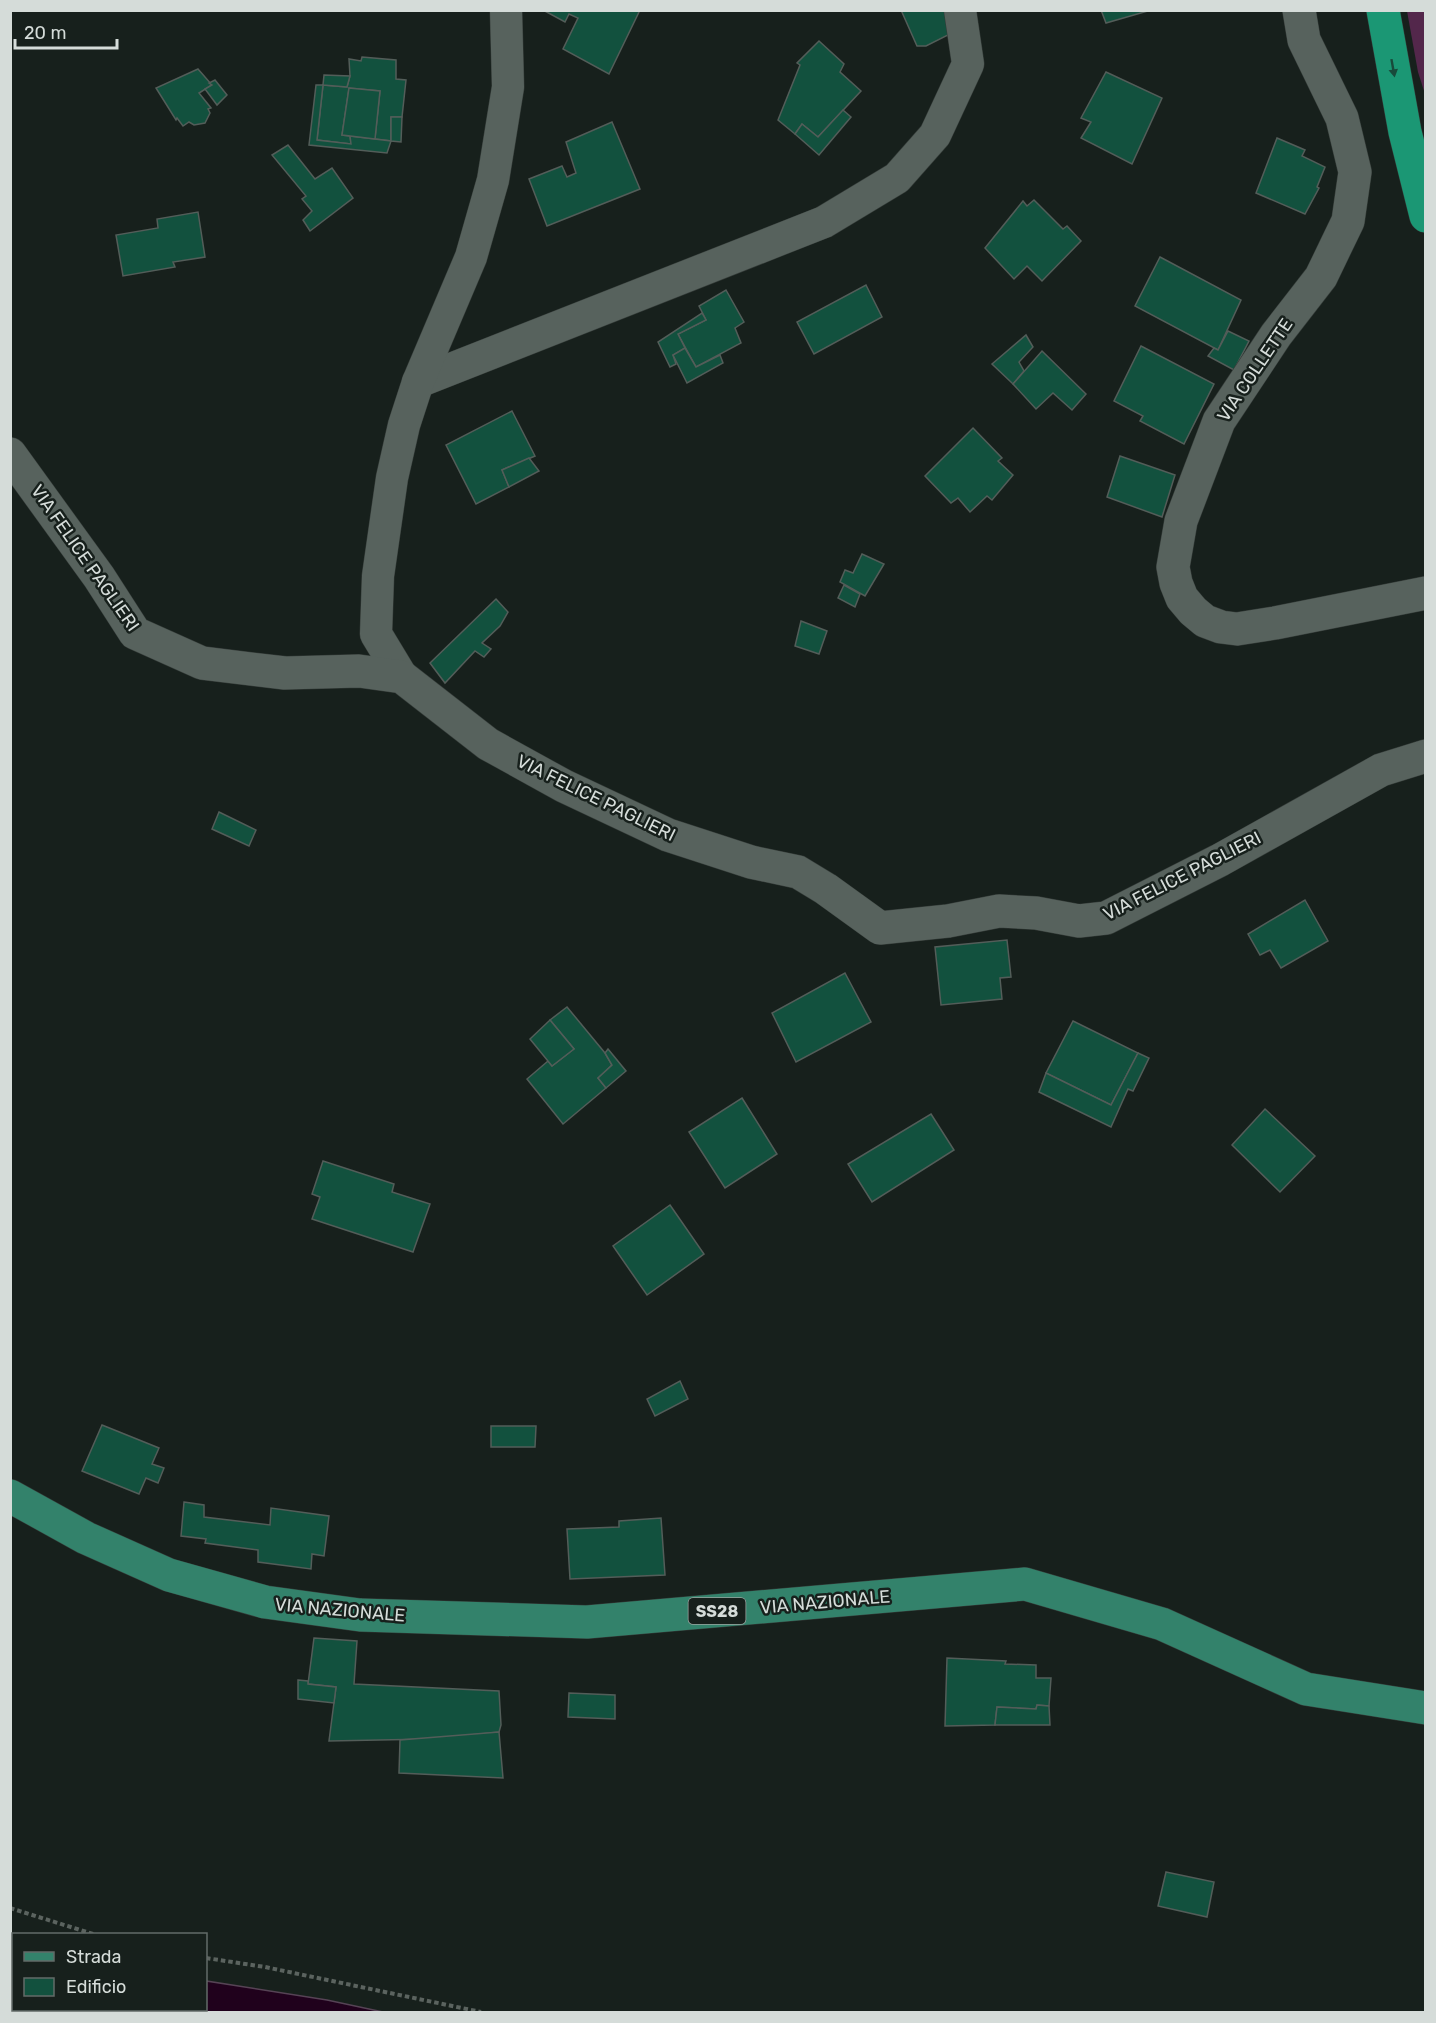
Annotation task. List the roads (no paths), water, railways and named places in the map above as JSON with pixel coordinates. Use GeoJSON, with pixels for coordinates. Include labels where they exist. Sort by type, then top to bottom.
{"type":"FeatureCollection","features":[{"type":"Feature","properties":{"kind":"highway"},"geometry":{"type":"LineString","coordinates":[[1383,10],[1405,132],[1425,216]]}},
{"type":"Feature","properties":{"kind":"main road","name":"VIA NAZIONALE"},"geometry":{"type":"LineString","coordinates":[[10,1496],[86,1538],[170,1575],[265,1602],[360,1615],[587,1622],[1025,1584],[1162,1624],[1306,1689],[1425,1708]]}},
{"type":"Feature","properties":{"kind":"street"},"geometry":{"type":"LineString","coordinates":[[402,677],[376,634],[378,576],[392,478],[404,425],[418,382],[471,257],[493,180],[508,87],[506,10]]}},
{"type":"Feature","properties":{"kind":"street"},"geometry":{"type":"LineString","coordinates":[[418,382],[824,222],[897,178],[935,135],[968,64],[960,10]]}},
{"type":"Feature","properties":{"kind":"street","name":"VIA COLLETTE"},"geometry":{"type":"LineString","coordinates":[[1299,10],[1304,40],[1342,118],[1355,171],[1348,221],[1322,278],[1276,335],[1219,421],[1181,521],[1173,567],[1176,583],[1182,598],[1192,611],[1206,621],[1221,627],[1237,629],[1425,593]]}},
{"type":"Feature","properties":{"kind":"street","name":"VIA FELICE PAGLIERI"},"geometry":{"type":"LineString","coordinates":[[10,454],[99,577],[135,633],[202,663],[285,673],[359,671],[402,677],[488,744],[564,786],[668,836],[751,862],[798,872],[880,928],[948,921],[999,911],[1036,913],[1079,921],[1106,918],[1220,860],[1381,770],[1425,756]]}}]}
